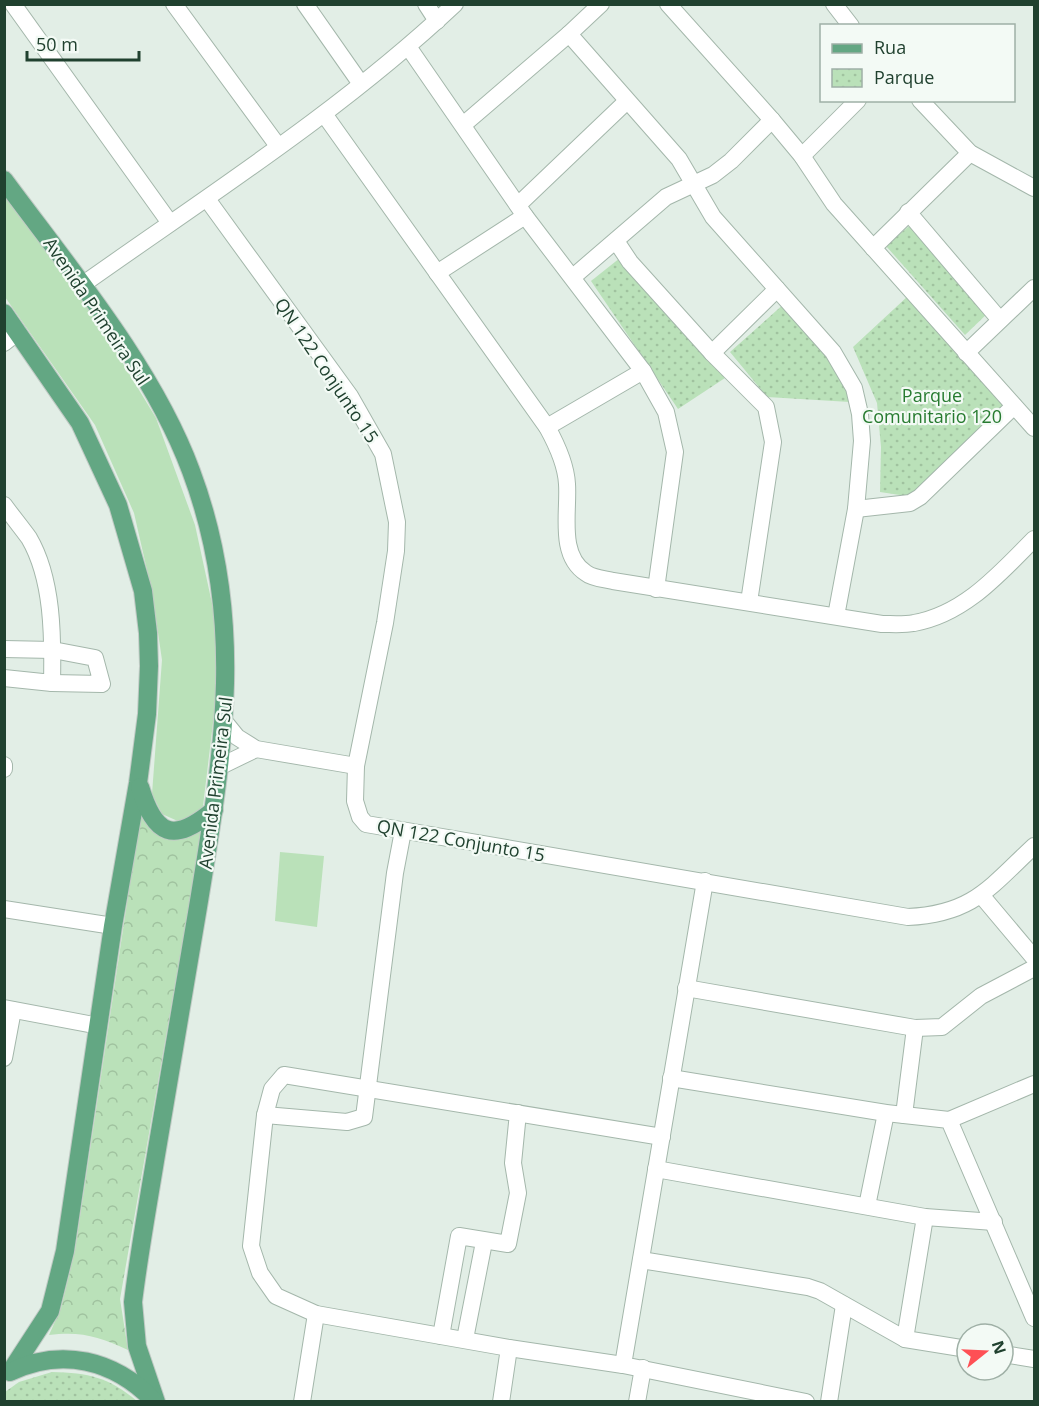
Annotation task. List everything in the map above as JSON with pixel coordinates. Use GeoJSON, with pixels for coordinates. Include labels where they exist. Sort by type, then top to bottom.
{"type":"FeatureCollection","features":[{"type":"Feature","properties":{"kind":"main road","name":"Avenida Primeira Sul"},"geometry":{"type":"LineString","coordinates":[[4,180],[82,285],[165,413],[191,470],[213,538],[224,609],[224,721],[214,810],[133,1302],[137,1346],[155,1401]]}},
{"type":"Feature","properties":{"kind":"main road"},"geometry":{"type":"LineString","coordinates":[[4,313],[11,338],[80,423],[118,505],[142,591],[148,633],[147,714],[138,783],[113,926],[65,1251],[50,1311],[8,1373]]}},
{"type":"Feature","properties":{"kind":"main road"},"geometry":{"type":"LineString","coordinates":[[138,783],[154,821],[166,831],[183,831],[194,826],[214,810]]}},
{"type":"Feature","properties":{"kind":"main road"},"geometry":{"type":"LineString","coordinates":[[8,1373],[36,1362],[63,1358],[90,1361],[115,1370],[138,1384],[155,1401]]}},
{"type":"Feature","properties":{"kind":"street"},"geometry":{"type":"LineString","coordinates":[[13,4],[170,223]]}},
{"type":"Feature","properties":{"kind":"street"},"geometry":{"type":"LineString","coordinates":[[174,4],[278,146]]}},
{"type":"Feature","properties":{"kind":"street"},"geometry":{"type":"LineString","coordinates":[[305,4],[361,84]]}},
{"type":"Feature","properties":{"kind":"street"},"geometry":{"type":"LineString","coordinates":[[426,4],[437,21]]}},
{"type":"Feature","properties":{"kind":"street"},"geometry":{"type":"LineString","coordinates":[[82,285],[207,199],[324,114],[409,48],[455,4]]}},
{"type":"Feature","properties":{"kind":"street"},"geometry":{"type":"LineString","coordinates":[[463,125],[601,4]]}},
{"type":"Feature","properties":{"kind":"street"},"geometry":{"type":"LineString","coordinates":[[668,4],[802,156],[834,204],[966,353],[1027,415],[910,503],[856,509]]}},
{"type":"Feature","properties":{"kind":"street"},"geometry":{"type":"LineString","coordinates":[[834,4],[849,24]]}},
{"type":"Feature","properties":{"kind":"street"},"geometry":{"type":"LineString","coordinates":[[569,34],[679,159],[713,217],[833,352],[854,388],[860,414],[862,441],[856,509],[836,616]]}},
{"type":"Feature","properties":{"kind":"street"},"geometry":{"type":"LineString","coordinates":[[409,48],[522,210],[643,371],[666,412],[675,452],[656,589]]}},
{"type":"Feature","properties":{"kind":"street"},"geometry":{"type":"LineString","coordinates":[[437,273],[522,210],[627,101]]}},
{"type":"Feature","properties":{"kind":"street"},"geometry":{"type":"LineString","coordinates":[[802,156],[856,102]]}},
{"type":"Feature","properties":{"kind":"street"},"geometry":{"type":"LineString","coordinates":[[922,102],[970,153],[1035,188]]}},
{"type":"Feature","properties":{"kind":"street"},"geometry":{"type":"LineString","coordinates":[[324,114],[547,427],[561,454],[567,483],[567,539],[572,557],[586,574],[656,589],[882,624],[914,624],[942,614],[981,591],[1035,539]]}},
{"type":"Feature","properties":{"kind":"street"},"geometry":{"type":"LineString","coordinates":[[573,277],[666,197],[695,184],[731,161],[772,120]]}},
{"type":"Feature","properties":{"kind":"street"},"geometry":{"type":"LineString","coordinates":[[873,248],[970,153]]}},
{"type":"Feature","properties":{"kind":"street","name":"QN 122 Conjunto 15"},"geometry":{"type":"LineString","coordinates":[[207,199],[350,396],[383,454],[397,522],[396,551],[385,623],[356,766],[355,801],[360,817],[366,824],[908,917],[937,916],[960,907],[981,895],[1035,846]]}},
{"type":"Feature","properties":{"kind":"street"},"geometry":{"type":"LineString","coordinates":[[908,212],[1000,320]]}},
{"type":"Feature","properties":{"kind":"street"},"geometry":{"type":"LineString","coordinates":[[616,241],[630,261],[712,353],[766,407],[772,430],[772,454],[749,602]]}},
{"type":"Feature","properties":{"kind":"street"},"geometry":{"type":"LineString","coordinates":[[966,353],[1035,288]]}},
{"type":"Feature","properties":{"kind":"street"},"geometry":{"type":"LineString","coordinates":[[712,353],[777,289]]}},
{"type":"Feature","properties":{"kind":"street"},"geometry":{"type":"LineString","coordinates":[[547,427],[643,371]]}},
{"type":"Feature","properties":{"kind":"street"},"geometry":{"type":"LineString","coordinates":[[4,504],[30,540],[42,573],[53,650],[52,683]]}},
{"type":"Feature","properties":{"kind":"street"},"geometry":{"type":"LineString","coordinates":[[4,650],[53,650],[95,658],[102,684],[52,683],[4,678]]}},
{"type":"Feature","properties":{"kind":"street"},"geometry":{"type":"LineString","coordinates":[[224,721],[237,737],[256,749],[356,766]]}},
{"type":"Feature","properties":{"kind":"street"},"geometry":{"type":"LineString","coordinates":[[219,767],[256,749]]}},
{"type":"Feature","properties":{"kind":"street"},"geometry":{"type":"LineString","coordinates":[[265,1115],[347,1122],[364,1117],[395,873],[403,831]]}},
{"type":"Feature","properties":{"kind":"street"},"geometry":{"type":"LineString","coordinates":[[623,1365],[705,881]]}},
{"type":"Feature","properties":{"kind":"street"},"geometry":{"type":"LineString","coordinates":[[981,895],[1035,958]]}},
{"type":"Feature","properties":{"kind":"street"},"geometry":{"type":"LineString","coordinates":[[4,909],[113,926]]}},
{"type":"Feature","properties":{"kind":"street"},"geometry":{"type":"LineString","coordinates":[[686,988],[915,1028],[942,1027],[950,1023],[981,996],[1035,968]]}},
{"type":"Feature","properties":{"kind":"street"},"geometry":{"type":"LineString","coordinates":[[4,1058],[9,1009],[99,1026]]}},
{"type":"Feature","properties":{"kind":"street"},"geometry":{"type":"LineString","coordinates":[[904,1115],[915,1028]]}},
{"type":"Feature","properties":{"kind":"street"},"geometry":{"type":"LineString","coordinates":[[662,1137],[284,1075],[272,1089],[265,1115],[251,1246],[260,1273],[276,1296],[316,1314],[509,1348],[644,1368],[806,1401]]}},
{"type":"Feature","properties":{"kind":"street"},"geometry":{"type":"LineString","coordinates":[[671,1078],[886,1113],[949,1120],[1035,1084]]}},
{"type":"Feature","properties":{"kind":"street"},"geometry":{"type":"LineString","coordinates":[[441,1336],[459,1236],[484,1242],[508,1244],[518,1193],[513,1163],[518,1113]]}},
{"type":"Feature","properties":{"kind":"street"},"geometry":{"type":"LineString","coordinates":[[867,1206],[886,1113]]}},
{"type":"Feature","properties":{"kind":"street"},"geometry":{"type":"LineString","coordinates":[[949,1120],[1035,1318]]}},
{"type":"Feature","properties":{"kind":"street"},"geometry":{"type":"LineString","coordinates":[[656,1169],[925,1217],[994,1222]]}},
{"type":"Feature","properties":{"kind":"street"},"geometry":{"type":"LineString","coordinates":[[905,1340],[925,1217]]}},
{"type":"Feature","properties":{"kind":"street"},"geometry":{"type":"LineString","coordinates":[[465,1339],[484,1242]]}},
{"type":"Feature","properties":{"kind":"street"},"geometry":{"type":"LineString","coordinates":[[641,1260],[808,1287],[905,1340],[955,1347]]}},
{"type":"Feature","properties":{"kind":"street"},"geometry":{"type":"LineString","coordinates":[[829,1401],[844,1305]]}},
{"type":"Feature","properties":{"kind":"street"},"geometry":{"type":"LineString","coordinates":[[302,1401],[316,1314]]}},
{"type":"Feature","properties":{"kind":"street"},"geometry":{"type":"LineString","coordinates":[[501,1401],[509,1348]]}},
{"type":"Feature","properties":{"kind":"street"},"geometry":{"type":"LineString","coordinates":[[1015,1356],[1034,1360]]}},
{"type":"Feature","properties":{"kind":"street"},"geometry":{"type":"LineString","coordinates":[[637,1401],[644,1368]]}},
{"type":"Feature","properties":{"kind":"green space"},"geometry":{"type":"Polygon","coordinates":[[[4,195],[82,296],[156,418],[195,525],[213,608],[219,673],[203,806],[192,818],[180,822],[162,814],[152,794],[162,660],[152,592],[134,513],[95,425],[5,297],[4,195]]]}},
{"type":"Feature","properties":{"kind":"green space"},"geometry":{"type":"Polygon","coordinates":[[[915,221],[990,311],[965,335],[886,246],[915,221]]]}},
{"type":"Feature","properties":{"kind":"green space"},"geometry":{"type":"Polygon","coordinates":[[[620,258],[725,378],[678,409],[591,281],[620,258]]]}},
{"type":"Feature","properties":{"kind":"green space","name":"Parque Comunitario 120"},"geometry":{"type":"Polygon","coordinates":[[[908,296],[1010,409],[913,497],[880,492],[881,447],[877,403],[853,347],[908,296]]]}},
{"type":"Feature","properties":{"kind":"green space"},"geometry":{"type":"Polygon","coordinates":[[[786,302],[832,361],[850,402],[767,397],[730,352],[786,302]]]}},
{"type":"Feature","properties":{"kind":"green space"},"geometry":{"type":"Polygon","coordinates":[[[140,816],[153,828],[168,835],[185,836],[202,831],[120,1299],[128,1350],[90,1336],[49,1335],[61,1308],[75,1250],[140,816]]]}},
{"type":"Feature","properties":{"kind":"green space"},"geometry":{"type":"Polygon","coordinates":[[[280,852],[324,856],[317,927],[275,921],[280,852]]]}},
{"type":"Feature","properties":{"kind":"green space"},"geometry":{"type":"Polygon","coordinates":[[[52,1372],[98,1378],[117,1386],[137,1401],[5,1401],[5,1392],[19,1382],[52,1372]]]}}]}
